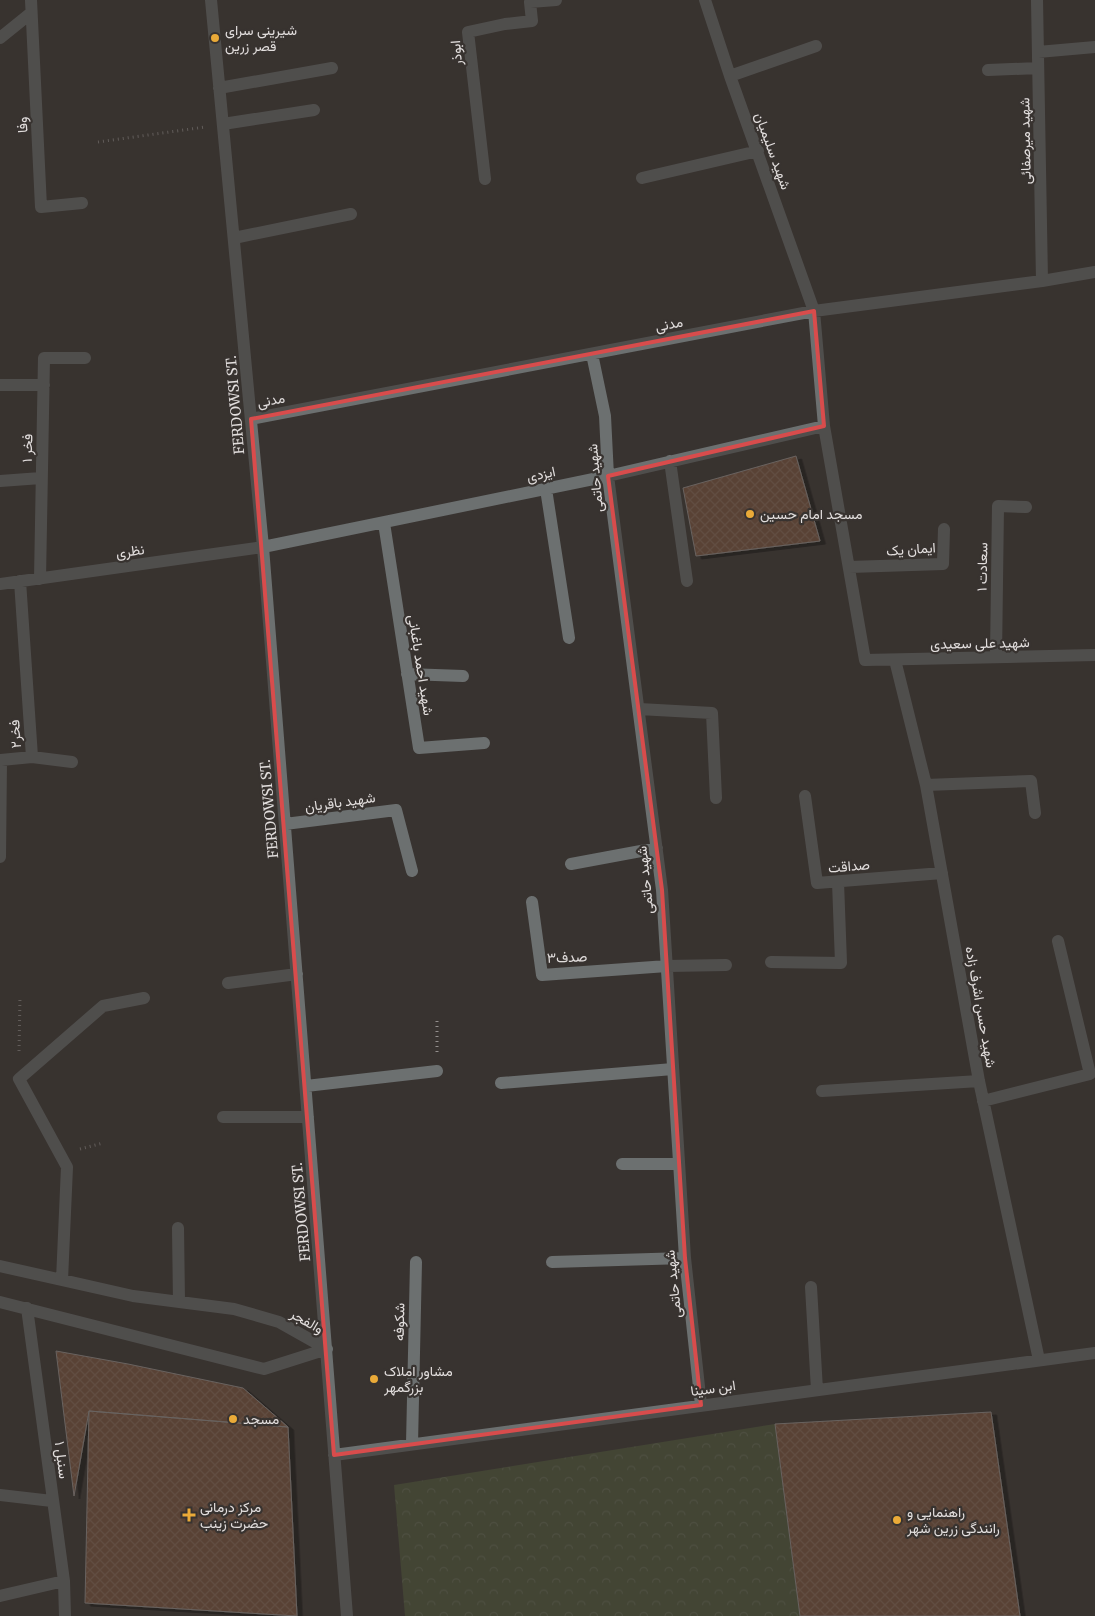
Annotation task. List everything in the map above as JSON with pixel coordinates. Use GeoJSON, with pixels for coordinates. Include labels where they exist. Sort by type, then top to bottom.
{"type":"FeatureCollection","features":[{"type":"Feature","properties":{"kind":"street","name":"FERDOWSI ST."},"geometry":{"type":"LineString","coordinates":[[211,0],[263,547],[347,1616]]}},
{"type":"Feature","properties":{"kind":"street","name":"ابوذر"},"geometry":{"type":"LineString","coordinates":[[485,179],[468,32],[505,24],[532,21],[530,2],[556,0]]}},
{"type":"Feature","properties":{"kind":"street","name":"شهید سلیمیان"},"geometry":{"type":"LineString","coordinates":[[706,0],[730,76],[814,311]]}},
{"type":"Feature","properties":{"kind":"street","name":"شهید میرصفائی"},"geometry":{"type":"LineString","coordinates":[[1037,0],[1042,281]]}},
{"type":"Feature","properties":{"kind":"street"},"geometry":{"type":"LineString","coordinates":[[0,38],[31,6]]}},
{"type":"Feature","properties":{"kind":"street","name":"وفا"},"geometry":{"type":"LineString","coordinates":[[31,6],[40,207],[82,203]]}},
{"type":"Feature","properties":{"kind":"street"},"geometry":{"type":"LineString","coordinates":[[730,76],[816,46]]}},
{"type":"Feature","properties":{"kind":"street"},"geometry":{"type":"LineString","coordinates":[[1038,52],[1095,47]]}},
{"type":"Feature","properties":{"kind":"street"},"geometry":{"type":"LineString","coordinates":[[219,88],[332,68]]}},
{"type":"Feature","properties":{"kind":"street"},"geometry":{"type":"LineString","coordinates":[[988,70],[1038,68]]}},
{"type":"Feature","properties":{"kind":"street"},"geometry":{"type":"LineString","coordinates":[[223,124],[314,110]]}},
{"type":"Feature","properties":{"kind":"street"},"geometry":{"type":"LineString","coordinates":[[642,178],[758,151]]}},
{"type":"Feature","properties":{"kind":"street"},"geometry":{"type":"LineString","coordinates":[[234,238],[351,214]]}},
{"type":"Feature","properties":{"kind":"street","name":"مدنی"},"geometry":{"type":"LineString","coordinates":[[251,419],[814,311],[1042,281],[1095,272]]}},
{"type":"Feature","properties":{"kind":"street"},"geometry":{"type":"LineString","coordinates":[[814,311],[824,426],[849,567]]}},
{"type":"Feature","properties":{"kind":"street","name":"شهید حاتمی"},"geometry":{"type":"LineString","coordinates":[[592,354],[605,416],[608,476],[662,890],[685,1258],[702,1405]]}},
{"type":"Feature","properties":{"kind":"street","name":"فخر ۱"},"geometry":{"type":"LineString","coordinates":[[40,579],[44,358],[85,358]]}},
{"type":"Feature","properties":{"kind":"street"},"geometry":{"type":"LineString","coordinates":[[0,385],[44,385]]}},
{"type":"Feature","properties":{"kind":"street","name":"ایزدی"},"geometry":{"type":"LineString","coordinates":[[263,547],[608,476],[824,426]]}},
{"type":"Feature","properties":{"kind":"street"},"geometry":{"type":"LineString","coordinates":[[670,461],[688,581]]}},
{"type":"Feature","properties":{"kind":"street"},"geometry":{"type":"LineString","coordinates":[[0,480],[42,478]]}},
{"type":"Feature","properties":{"kind":"street"},"geometry":{"type":"LineString","coordinates":[[546,489],[568,638]]}},
{"type":"Feature","properties":{"kind":"street","name":"سعادت ۱"},"geometry":{"type":"LineString","coordinates":[[996,658],[998,506],[1026,507]]}},
{"type":"Feature","properties":{"kind":"street","name":"شهید احمد باغبانی"},"geometry":{"type":"LineString","coordinates":[[384,523],[419,748],[484,743]]}},
{"type":"Feature","properties":{"kind":"street","name":"ایمان یک"},"geometry":{"type":"LineString","coordinates":[[849,567],[943,564],[944,529]]}},
{"type":"Feature","properties":{"kind":"street","name":"نظری"},"geometry":{"type":"LineString","coordinates":[[0,584],[263,547]]}},
{"type":"Feature","properties":{"kind":"street","name":"شهید علی سعیدی"},"geometry":{"type":"LineString","coordinates":[[849,567],[865,660],[1095,655]]}},
{"type":"Feature","properties":{"kind":"street","name":"فخر۲"},"geometry":{"type":"LineString","coordinates":[[0,857],[1,760],[32,756],[20,581]]}},
{"type":"Feature","properties":{"kind":"street","name":"شهید حسن اشرف زاده"},"geometry":{"type":"LineString","coordinates":[[895,660],[926,785],[979,1081],[1039,1360]]}},
{"type":"Feature","properties":{"kind":"street"},"geometry":{"type":"LineString","coordinates":[[407,674],[462,676]]}},
{"type":"Feature","properties":{"kind":"street"},"geometry":{"type":"LineString","coordinates":[[639,709],[712,713],[716,798]]}},
{"type":"Feature","properties":{"kind":"street"},"geometry":{"type":"LineString","coordinates":[[32,756],[72,762]]}},
{"type":"Feature","properties":{"kind":"street"},"geometry":{"type":"LineString","coordinates":[[926,785],[1031,781],[1035,813]]}},
{"type":"Feature","properties":{"kind":"street","name":"صداقت"},"geometry":{"type":"LineString","coordinates":[[805,796],[817,883],[942,873]]}},
{"type":"Feature","properties":{"kind":"street","name":"شهید باقریان"},"geometry":{"type":"LineString","coordinates":[[285,824],[396,810],[412,871]]}},
{"type":"Feature","properties":{"kind":"street"},"geometry":{"type":"LineString","coordinates":[[571,864],[657,848]]}},
{"type":"Feature","properties":{"kind":"street"},"geometry":{"type":"LineString","coordinates":[[771,962],[841,963],[838,882]]}},
{"type":"Feature","properties":{"kind":"street","name":"صدف۳"},"geometry":{"type":"LineString","coordinates":[[532,902],[542,975],[667,966]]}},
{"type":"Feature","properties":{"kind":"street"},"geometry":{"type":"LineString","coordinates":[[983,1101],[1090,1074],[1058,941]]}},
{"type":"Feature","properties":{"kind":"street"},"geometry":{"type":"LineString","coordinates":[[667,966],[726,965]]}},
{"type":"Feature","properties":{"kind":"street"},"geometry":{"type":"LineString","coordinates":[[228,983],[297,974]]}},
{"type":"Feature","properties":{"kind":"street"},"geometry":{"type":"LineString","coordinates":[[62,1280],[67,1167],[19,1079],[103,1006],[144,998]]}},
{"type":"Feature","properties":{"kind":"street"},"geometry":{"type":"LineString","coordinates":[[501,1083],[674,1069]]}},
{"type":"Feature","properties":{"kind":"street"},"geometry":{"type":"LineString","coordinates":[[306,1086],[437,1071]]}},
{"type":"Feature","properties":{"kind":"street"},"geometry":{"type":"LineString","coordinates":[[822,1091],[979,1081]]}},
{"type":"Feature","properties":{"kind":"street"},"geometry":{"type":"LineString","coordinates":[[223,1117],[308,1117]]}},
{"type":"Feature","properties":{"kind":"street"},"geometry":{"type":"LineString","coordinates":[[622,1164],[679,1164]]}},
{"type":"Feature","properties":{"kind":"street"},"geometry":{"type":"LineString","coordinates":[[178,1228],[178,1302]]}},
{"type":"Feature","properties":{"kind":"street"},"geometry":{"type":"LineString","coordinates":[[552,1262],[685,1258]]}},
{"type":"Feature","properties":{"kind":"street","name":"شکوفه"},"geometry":{"type":"LineString","coordinates":[[412,1444],[416,1262]]}},
{"type":"Feature","properties":{"kind":"street","name":"والفجر"},"geometry":{"type":"LineString","coordinates":[[0,1266],[133,1296],[234,1309],[279,1322],[327,1349]]}},
{"type":"Feature","properties":{"kind":"street"},"geometry":{"type":"LineString","coordinates":[[811,1287],[818,1390]]}},
{"type":"Feature","properties":{"kind":"street","name":"والفجر"},"geometry":{"type":"LineString","coordinates":[[0,1302],[264,1369],[327,1349]]}},
{"type":"Feature","properties":{"kind":"street","name":"سنبل ۱"},"geometry":{"type":"LineString","coordinates":[[27,1308],[64,1581],[65,1616]]}},
{"type":"Feature","properties":{"kind":"street","name":"ابن سینا"},"geometry":{"type":"LineString","coordinates":[[334,1455],[1095,1353]]}},
{"type":"Feature","properties":{"kind":"street"},"geometry":{"type":"LineString","coordinates":[[0,1495],[52,1501]]}},
{"type":"Feature","properties":{"kind":"street"},"geometry":{"type":"LineString","coordinates":[[0,1596],[64,1581]]}},
{"type":"Feature","properties":{"kind":"path"},"geometry":{"type":"LineString","coordinates":[[98,142],[223,124]]}},
{"type":"Feature","properties":{"kind":"path"},"geometry":{"type":"LineString","coordinates":[[19,1079],[20,996]]}},
{"type":"Feature","properties":{"kind":"path"},"geometry":{"type":"LineString","coordinates":[[437,1021],[437,1071]]}},
{"type":"Feature","properties":{"kind":"highlighted area"},"geometry":{"type":"Polygon","coordinates":[[[814,311],[824,426],[608,476],[662,890],[685,1258],[701,1405],[334,1455],[251,419],[814,311]]]}},
{"type":"Feature","properties":{"kind":"green space"},"geometry":{"type":"Polygon","coordinates":[[[775,1424],[800,1616],[405,1616],[394,1485],[775,1424]]]}},
{"type":"Feature","properties":{"kind":"building","name":"مسجد امام حسین"},"geometry":{"type":"Polygon","coordinates":[[[796,456],[820,541],[696,556],[683,488],[796,456]]]}},
{"type":"Feature","properties":{"kind":"building","name":"مسجد"},"geometry":{"type":"Polygon","coordinates":[[[56,1351],[243,1388],[288,1427],[89,1411],[74,1496],[56,1351]]]}},
{"type":"Feature","properties":{"kind":"building","name":"مرکز درمانی حضرت زینب"},"geometry":{"type":"Polygon","coordinates":[[[89,1411],[288,1427],[297,1616],[85,1603],[89,1411]]]}},
{"type":"Feature","properties":{"kind":"building","name":"راهنمایی و رانندگی زرین شهر"},"geometry":{"type":"Polygon","coordinates":[[[991,1412],[1020,1616],[800,1616],[775,1424],[991,1412]]]}},
{"type":"Feature","properties":{"kind":"place","name":"شیرینی سرای قصر زرین"},"geometry":{"type":"Point","coordinates":[215,38]}},
{"type":"Feature","properties":{"kind":"place","name":"مسجد امام حسین"},"geometry":{"type":"Point","coordinates":[750,514]}},
{"type":"Feature","properties":{"kind":"place","name":"مشاور املاک بزرگمهر"},"geometry":{"type":"Point","coordinates":[374,1379]}},
{"type":"Feature","properties":{"kind":"place","name":"مسجد"},"geometry":{"type":"Point","coordinates":[233,1419]}},
{"type":"Feature","properties":{"kind":"place","name":"مرکز درمانی حضرت زینب"},"geometry":{"type":"Point","coordinates":[189,1515]}},
{"type":"Feature","properties":{"kind":"place","name":"راهنمایی و رانندگی زرین شهر"},"geometry":{"type":"Point","coordinates":[897,1520]}}]}
